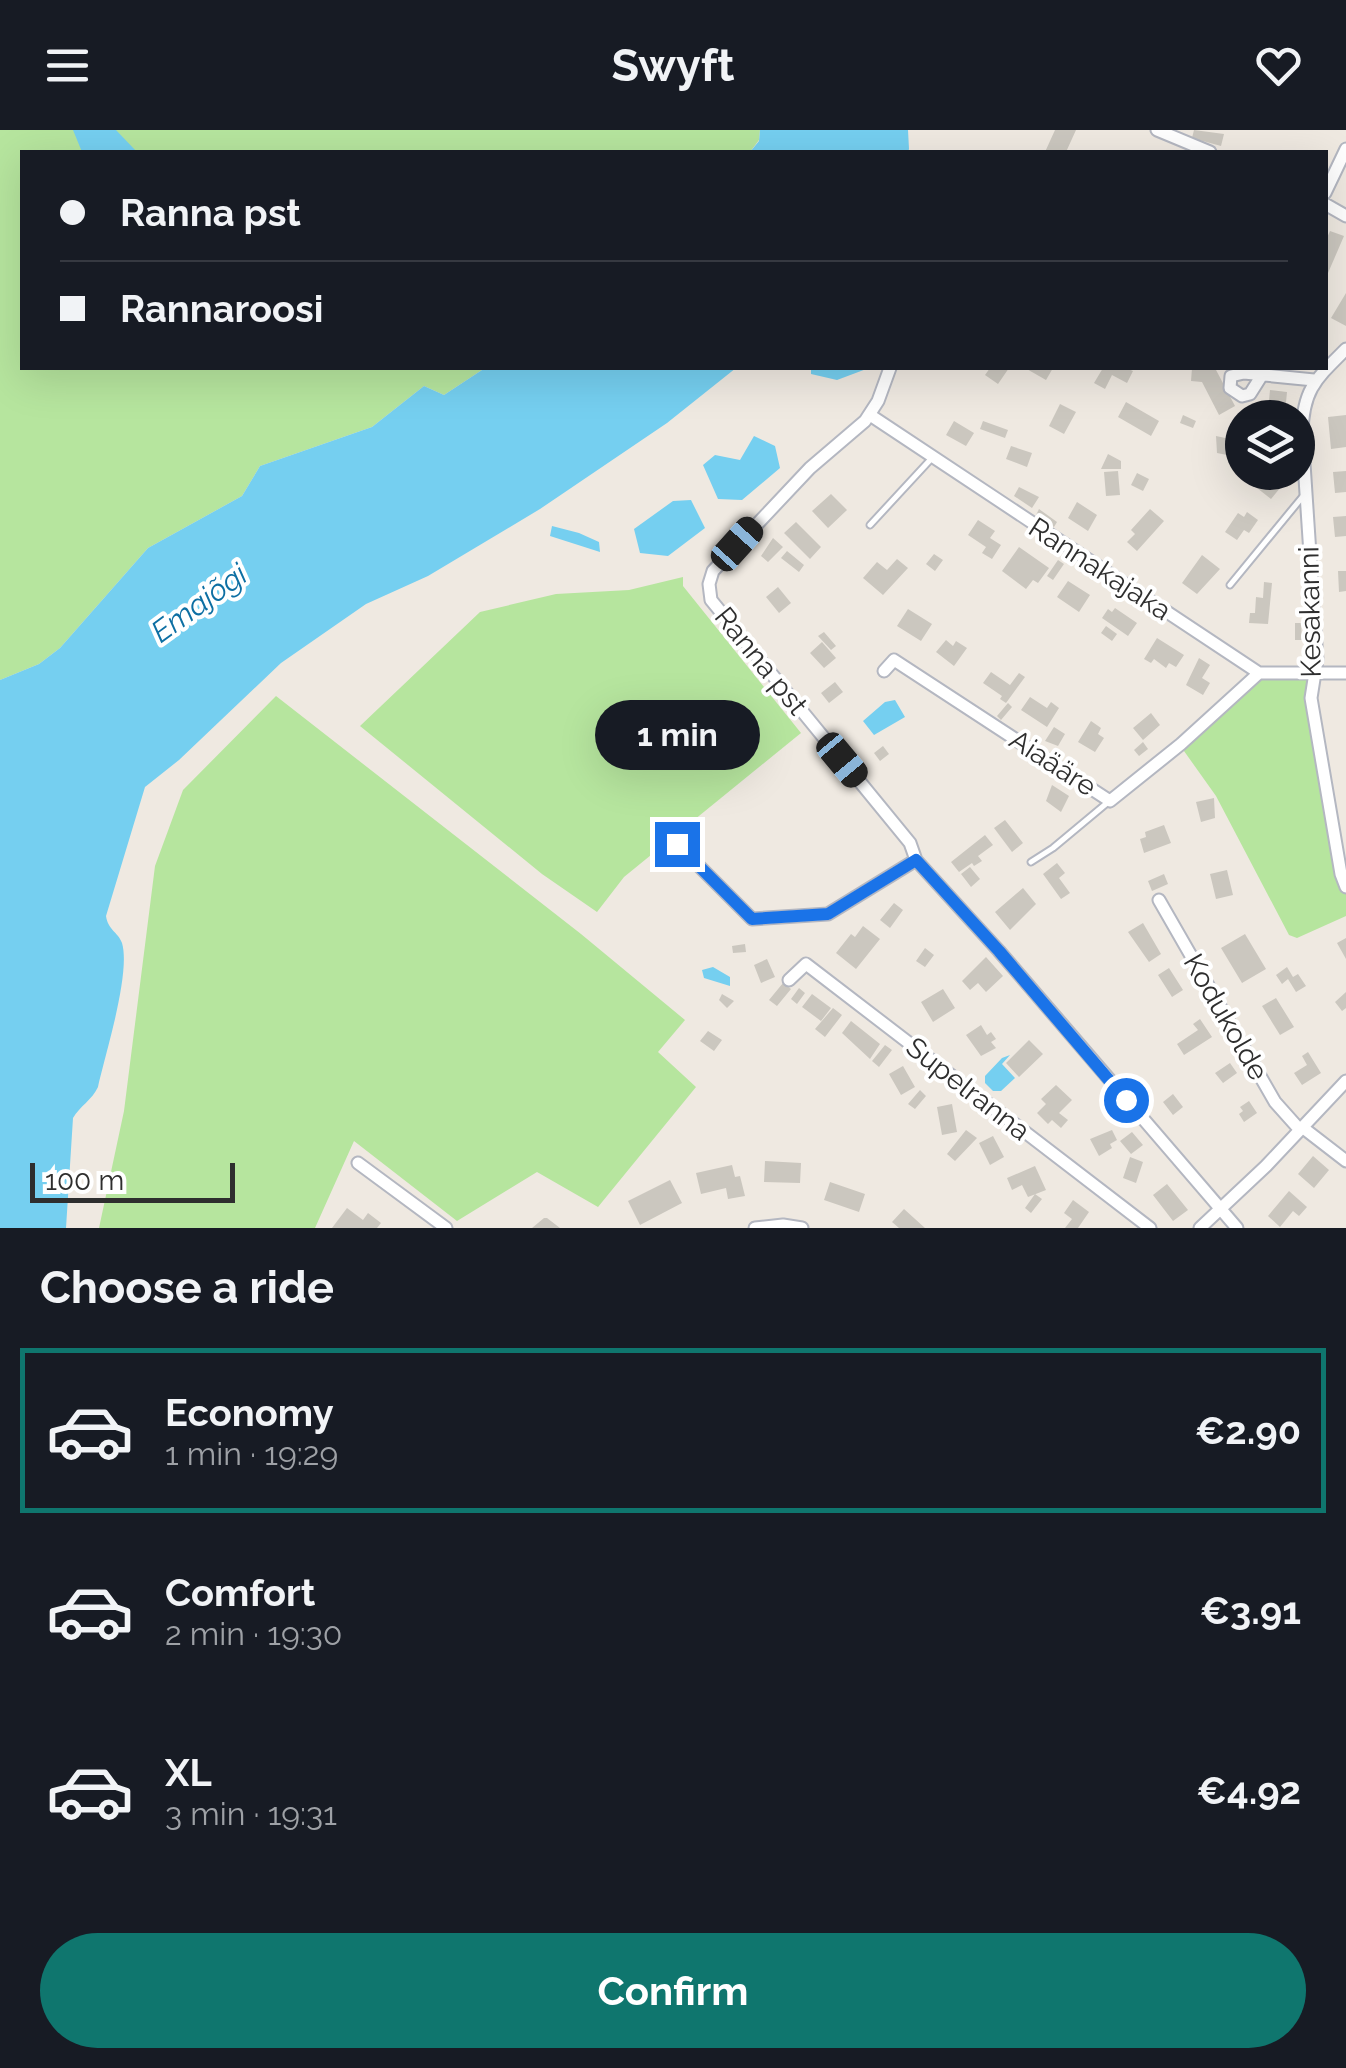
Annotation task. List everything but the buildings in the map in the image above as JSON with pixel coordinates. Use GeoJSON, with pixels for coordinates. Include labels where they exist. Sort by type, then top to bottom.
{"type":"FeatureCollection","features":[{"type":"Feature","properties":{"kind":"street"},"geometry":{"type":"LineString","coordinates":[[1157,130],[1205,150]]}},
{"type":"Feature","properties":{"kind":"street"},"geometry":{"type":"LineString","coordinates":[[1328,186],[1346,149]]}},
{"type":"Feature","properties":{"kind":"street","name":"Ranna pst"},"geometry":{"type":"LineString","coordinates":[[889,370],[870,416],[810,468],[713,571],[709,584],[711,600],[910,843],[916,860],[1237,1228]]}},
{"type":"Feature","properties":{"kind":"street"},"geometry":{"type":"LineString","coordinates":[[1262,375],[1314,380],[1325,370]]}},
{"type":"Feature","properties":{"kind":"street","name":"Kesakanni"},"geometry":{"type":"LineString","coordinates":[[1314,380],[1302,405],[1317,660],[1311,698],[1346,887]]}},
{"type":"Feature","properties":{"kind":"street","name":"Rannakajaka"},"geometry":{"type":"LineString","coordinates":[[870,416],[1259,674]]}},
{"type":"Feature","properties":{"kind":"street","name":"Aiaääre"},"geometry":{"type":"LineString","coordinates":[[884,670],[894,660],[1110,800],[1259,674]]}},
{"type":"Feature","properties":{"kind":"street"},"geometry":{"type":"LineString","coordinates":[[1259,674],[1346,673]]}},
{"type":"Feature","properties":{"kind":"street"},"geometry":{"type":"LineString","coordinates":[[677,844],[752,919],[828,914],[916,860]]}},
{"type":"Feature","properties":{"kind":"street","name":"Kodukolde"},"geometry":{"type":"LineString","coordinates":[[1160,900],[1275,1102],[1301,1129],[1346,1162]]}},
{"type":"Feature","properties":{"kind":"street","name":"Supelranna"},"geometry":{"type":"LineString","coordinates":[[788,980],[806,964],[1150,1228]]}},
{"type":"Feature","properties":{"kind":"street"},"geometry":{"type":"LineString","coordinates":[[1200,1228],[1346,1081]]}},
{"type":"Feature","properties":{"kind":"street"},"geometry":{"type":"LineString","coordinates":[[358,1163],[446,1228]]}},
{"type":"Feature","properties":{"kind":"street"},"geometry":{"type":"LineString","coordinates":[[754,1228],[783,1224],[802,1228]]}},
{"type":"Feature","properties":{"kind":"lane"},"geometry":{"type":"LineString","coordinates":[[870,525],[932,459]]}},
{"type":"Feature","properties":{"kind":"lane"},"geometry":{"type":"LineString","coordinates":[[1230,586],[1306,493]]}},
{"type":"Feature","properties":{"kind":"lane"},"geometry":{"type":"LineString","coordinates":[[1031,862],[1110,800]]}},
{"type":"Feature","properties":{"kind":"green space"},"geometry":{"type":"Polygon","coordinates":[[[0,130],[760,130],[752,150],[20,150],[20,370],[482,370],[444,395],[424,386],[372,427],[260,466],[242,496],[148,548],[60,648],[39,664],[0,680],[0,130]]]}},
{"type":"Feature","properties":{"kind":"green space"},"geometry":{"type":"Polygon","coordinates":[[[683,577],[683,586],[801,733],[624,877],[597,912],[542,874],[360,726],[480,612],[556,594],[629,590],[683,577]]]}},
{"type":"Feature","properties":{"kind":"green space"},"geometry":{"type":"Polygon","coordinates":[[[1261,672],[1309,672],[1322,800],[1346,882],[1346,916],[1297,938],[1289,935],[1216,796],[1179,744],[1261,672]]]}},
{"type":"Feature","properties":{"kind":"green space"},"geometry":{"type":"Polygon","coordinates":[[[276,696],[685,1020],[658,1052],[696,1087],[598,1207],[537,1172],[457,1221],[354,1141],[315,1228],[99,1228],[124,1111],[155,866],[183,790],[276,696]]]}},
{"type":"Feature","properties":{"kind":"water"},"geometry":{"type":"Polygon","coordinates":[[[73,130],[116,130],[135,150],[81,150],[73,130]]]}},
{"type":"Feature","properties":{"kind":"water"},"geometry":{"type":"Polygon","coordinates":[[[760,130],[908,130],[909,149],[752,150],[759,141],[760,130]]]}},
{"type":"Feature","properties":{"kind":"water","name":"Emajõgi"},"geometry":{"type":"Polygon","coordinates":[[[482,370],[733,370],[667,423],[540,509],[428,576],[366,604],[281,663],[145,787],[106,916],[122,943],[123,974],[98,1087],[73,1118],[66,1228],[0,1228],[0,680],[39,664],[60,648],[148,548],[242,496],[260,466],[372,427],[424,386],[444,395],[482,370]]]}},
{"type":"Feature","properties":{"kind":"water"},"geometry":{"type":"Polygon","coordinates":[[[811,370],[864,370],[837,380],[811,374],[811,370]]]}},
{"type":"Feature","properties":{"kind":"water"},"geometry":{"type":"Polygon","coordinates":[[[754,436],[775,446],[780,468],[742,500],[718,499],[703,465],[715,455],[740,460],[754,436]]]}},
{"type":"Feature","properties":{"kind":"water"},"geometry":{"type":"Polygon","coordinates":[[[691,500],[705,528],[668,556],[640,553],[634,529],[673,501],[691,500]]]}},
{"type":"Feature","properties":{"kind":"water"},"geometry":{"type":"Polygon","coordinates":[[[552,526],[599,542],[600,552],[550,536],[552,526]]]}},
{"type":"Feature","properties":{"kind":"water"},"geometry":{"type":"Polygon","coordinates":[[[895,700],[905,717],[874,735],[863,721],[885,702],[895,700]]]}},
{"type":"Feature","properties":{"kind":"water"},"geometry":{"type":"Polygon","coordinates":[[[713,967],[730,977],[730,986],[704,978],[702,970],[713,967]]]}},
{"type":"Feature","properties":{"kind":"water"},"geometry":{"type":"Polygon","coordinates":[[[1010,1055],[1002,1064],[1015,1078],[1001,1091],[993,1091],[985,1083],[985,1076],[1010,1055]]]}},
{"type":"Feature","properties":{"kind":"route"},"geometry":{"type":"LineString","coordinates":[[677,844],[752,919],[828,914],[916,860],[1126,1100]]}}]}
